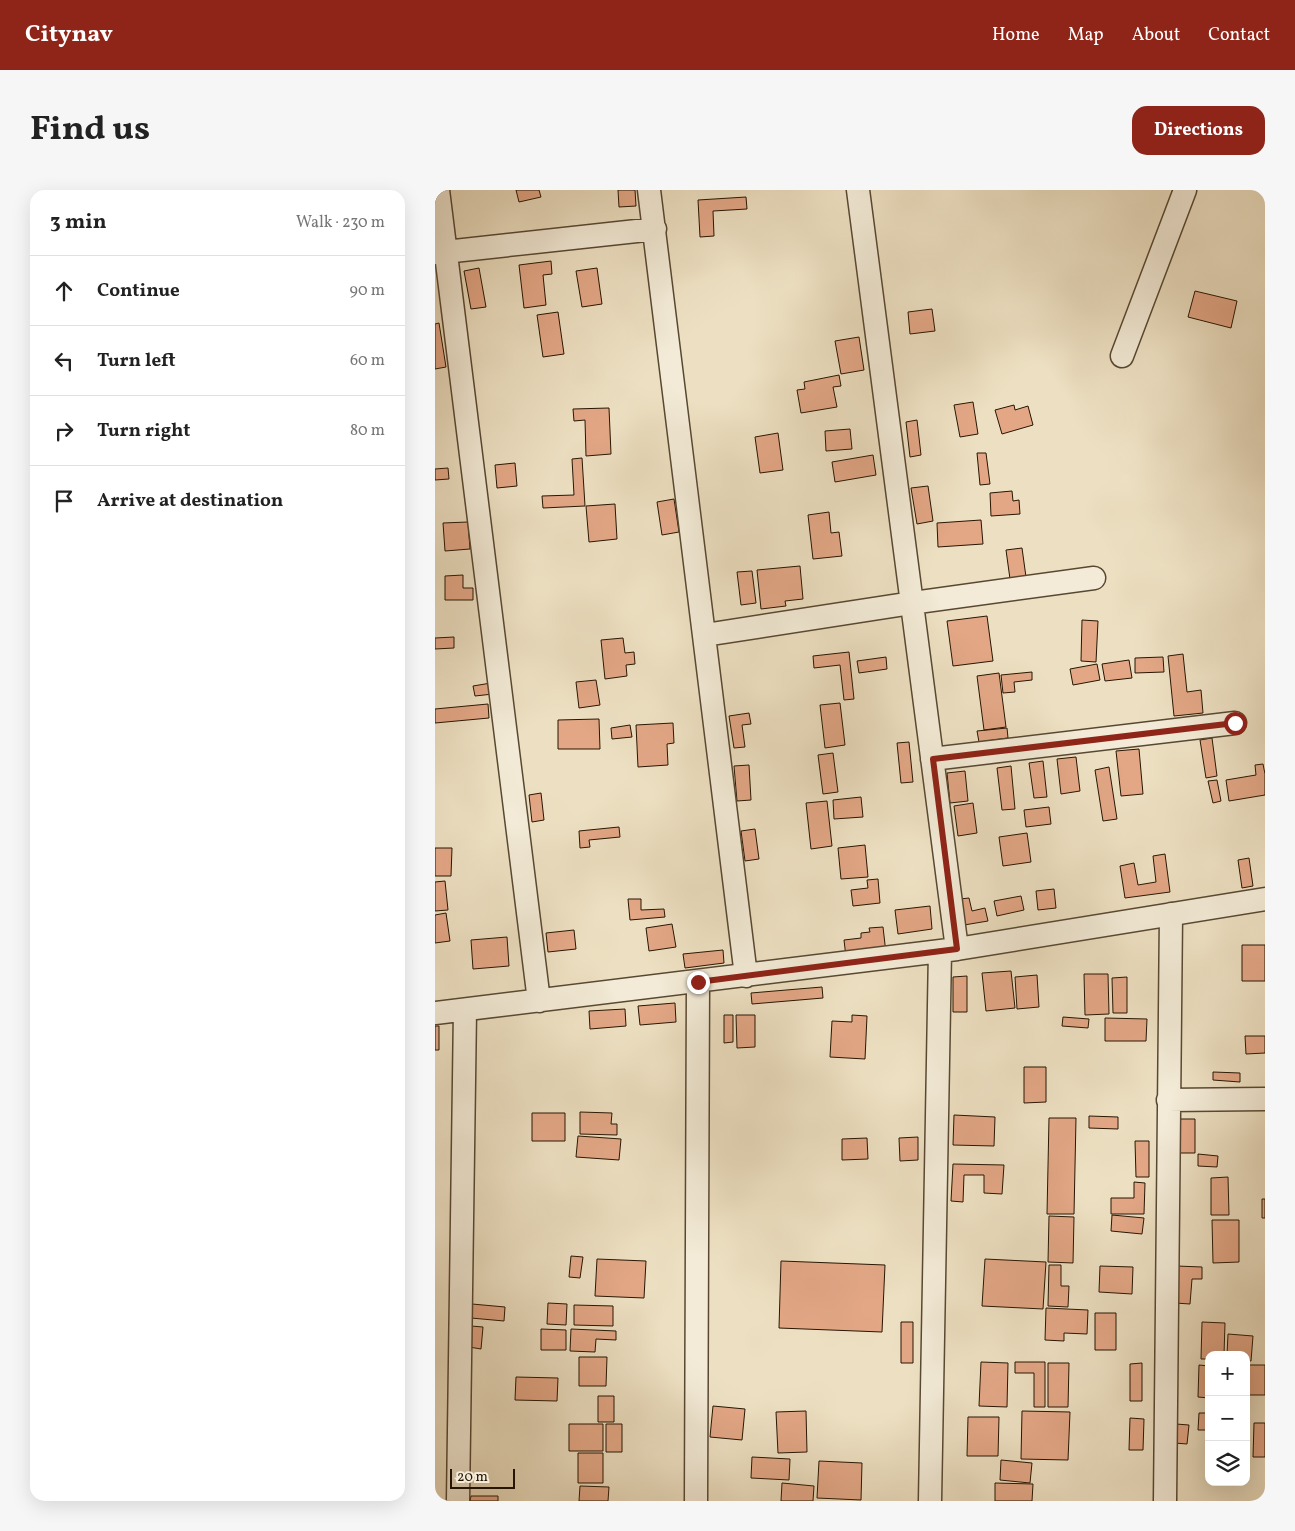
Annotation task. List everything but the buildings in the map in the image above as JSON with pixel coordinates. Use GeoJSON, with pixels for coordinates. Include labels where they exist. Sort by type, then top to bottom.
{"type":"FeatureCollection","features":[{"type":"Feature","properties":{"kind":"street"},"geometry":{"type":"LineString","coordinates":[[438,190],[441,252],[539,1001]]}},
{"type":"Feature","properties":{"kind":"street"},"geometry":{"type":"LineString","coordinates":[[649,190],[746,976]]}},
{"type":"Feature","properties":{"kind":"street"},"geometry":{"type":"LineString","coordinates":[[858,190],[933,759],[948,950],[930,1501]]}},
{"type":"Feature","properties":{"kind":"street"},"geometry":{"type":"LineString","coordinates":[[1122,356],[1185,190]]}},
{"type":"Feature","properties":{"kind":"street"},"geometry":{"type":"LineString","coordinates":[[441,252],[655,229]]}},
{"type":"Feature","properties":{"kind":"street"},"geometry":{"type":"LineString","coordinates":[[705,635],[912,603],[1094,578]]}},
{"type":"Feature","properties":{"kind":"street"},"geometry":{"type":"LineString","coordinates":[[933,759],[1235,723]]}},
{"type":"Feature","properties":{"kind":"street"},"geometry":{"type":"LineString","coordinates":[[435,1013],[948,950],[1265,899]]}},
{"type":"Feature","properties":{"kind":"street"},"geometry":{"type":"LineString","coordinates":[[1165,1501],[1171,914]]}},
{"type":"Feature","properties":{"kind":"street"},"geometry":{"type":"LineString","coordinates":[[696,1501],[698,982]]}},
{"type":"Feature","properties":{"kind":"street"},"geometry":{"type":"LineString","coordinates":[[458,1501],[465,1010]]}},
{"type":"Feature","properties":{"kind":"street"},"geometry":{"type":"LineString","coordinates":[[1168,1100],[1265,1099]]}},
{"type":"Feature","properties":{"kind":"route"},"geometry":{"type":"LineString","coordinates":[[698,982],[957,949],[933,759],[1235,723]]}}]}
